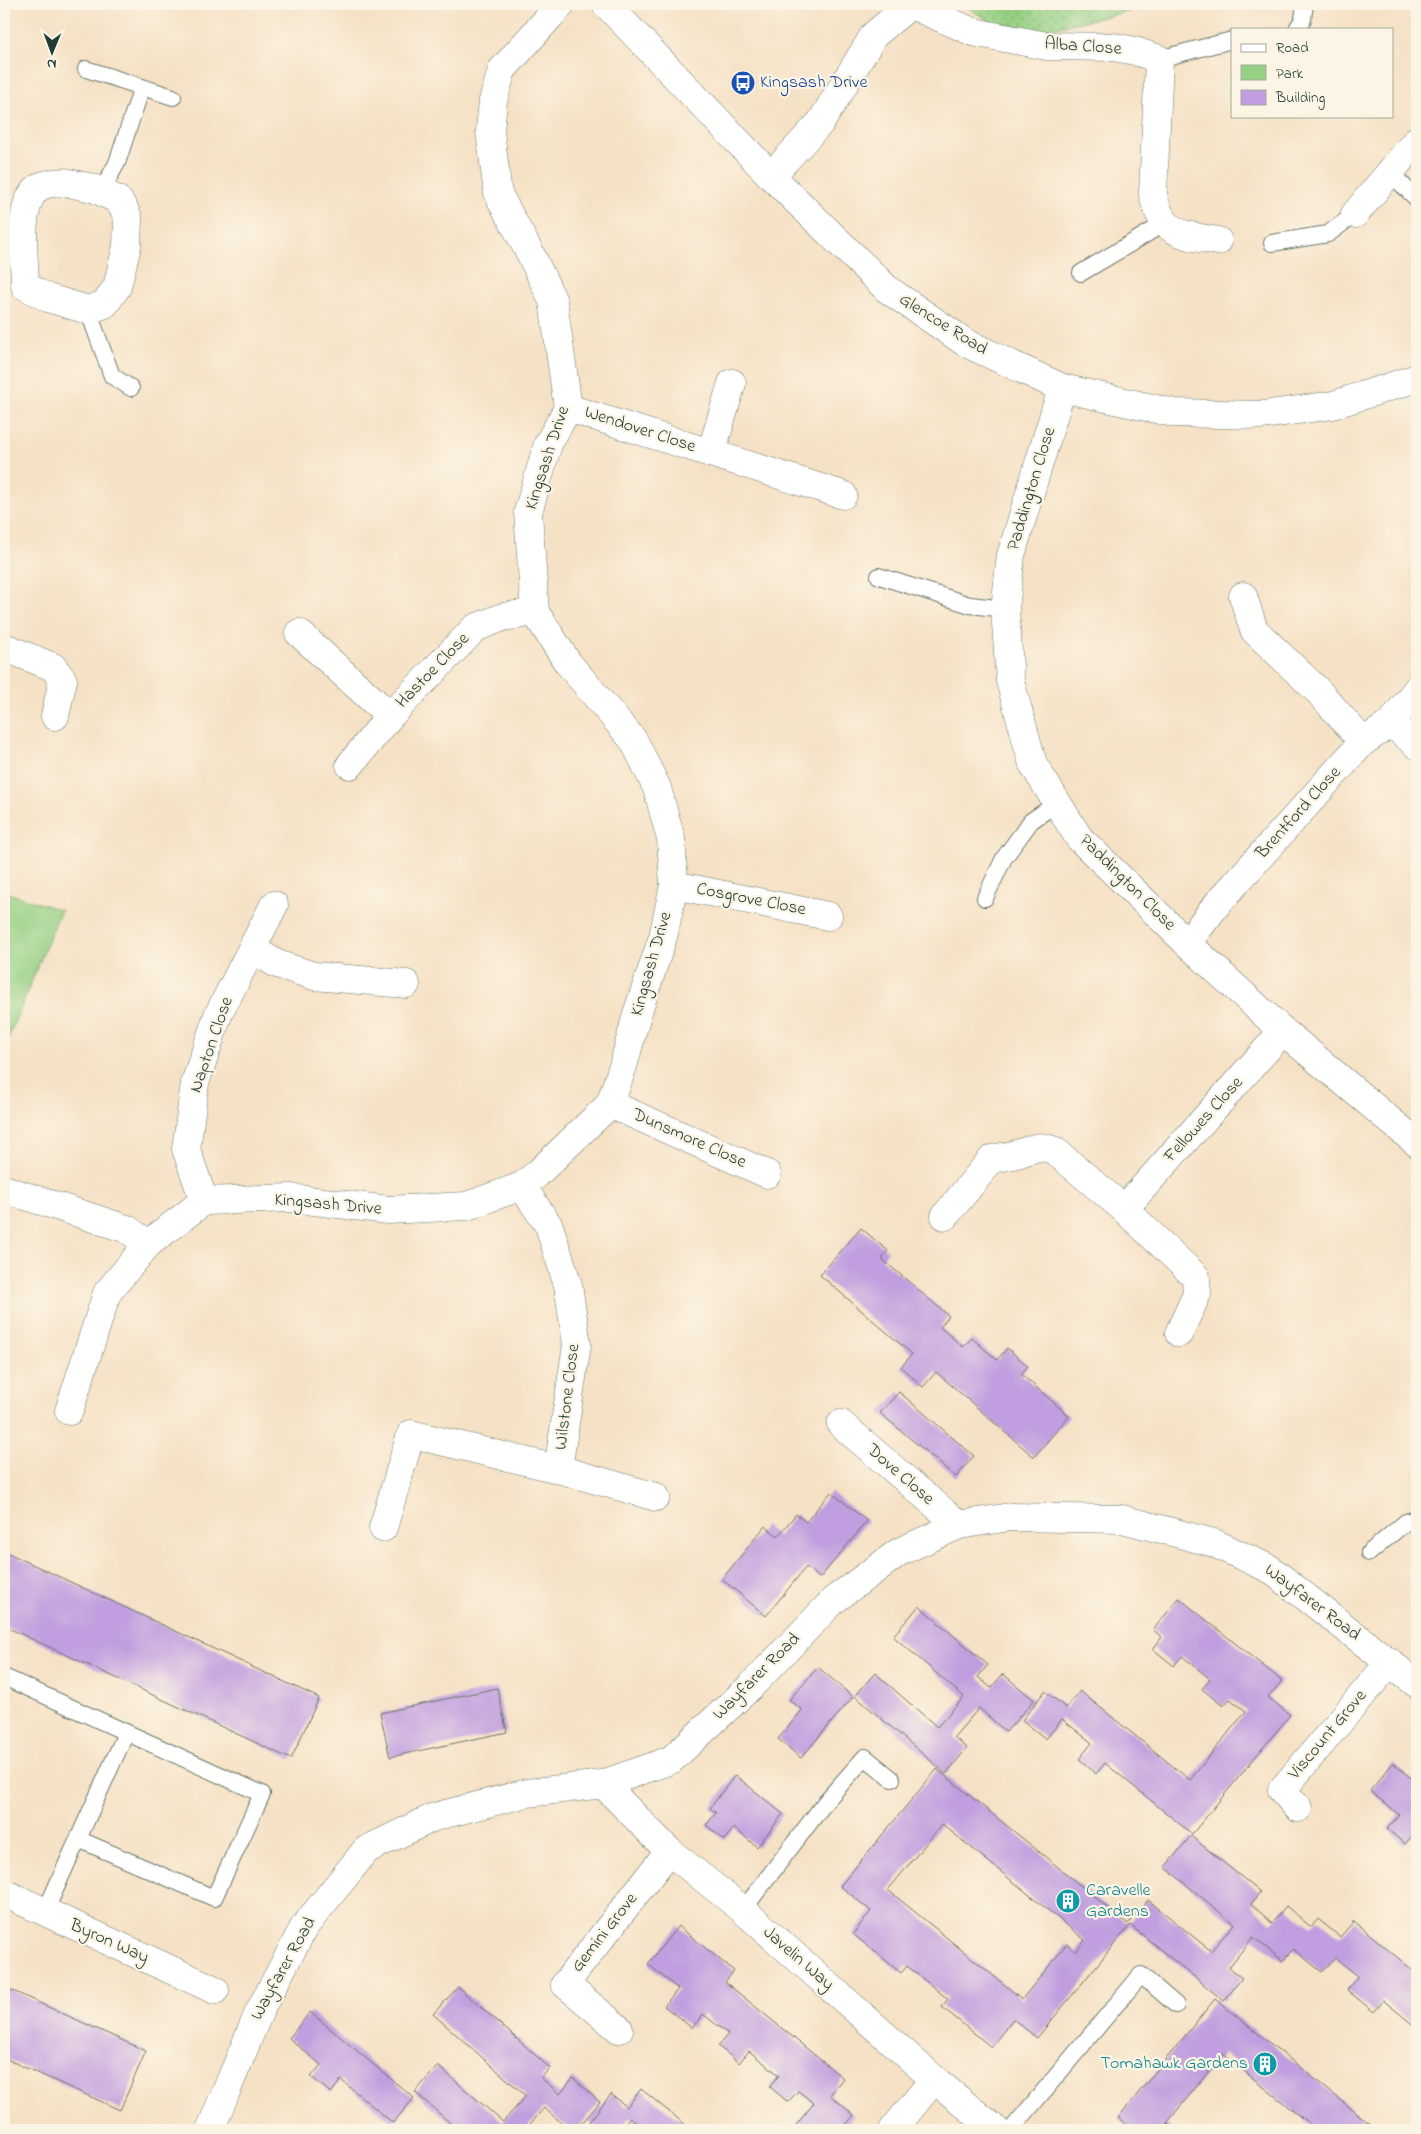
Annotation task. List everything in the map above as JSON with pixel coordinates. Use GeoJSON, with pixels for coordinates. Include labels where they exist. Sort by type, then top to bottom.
{"type":"FeatureCollection","features":[{"type":"Feature","properties":{"kind":"street","name":"Kingsash Drive"},"geometry":{"type":"LineString","coordinates":[[204,1201],[290,1198],[388,1210],[467,1206],[522,1186],[576,1138],[610,1104],[663,937],[674,885],[671,838],[657,788],[634,741],[568,663],[535,612],[528,512],[548,444],[568,408],[553,302],[530,252],[498,194],[490,131],[493,101],[502,70],[561,4]]}},
{"type":"Feature","properties":{"kind":"street","name":"Glencoe Road"},"geometry":{"type":"LineString","coordinates":[[606,4],[771,176],[887,290],[966,342],[1062,388],[1174,412],[1263,415],[1333,405],[1417,378]]}},
{"type":"Feature","properties":{"kind":"street"},"geometry":{"type":"LineString","coordinates":[[771,176],[821,122],[874,35],[909,4]]}},
{"type":"Feature","properties":{"kind":"street","name":"Alba Close"},"geometry":{"type":"LineString","coordinates":[[909,4],[973,32],[1047,46],[1114,47],[1135,51],[1159,59]]}},
{"type":"Feature","properties":{"kind":"street"},"geometry":{"type":"LineString","coordinates":[[1159,59],[1153,194],[1156,209],[1165,223],[1183,236],[1218,241]]}},
{"type":"Feature","properties":{"kind":"street"},"geometry":{"type":"LineString","coordinates":[[1354,214],[1417,140]]}},
{"type":"Feature","properties":{"kind":"street"},"geometry":{"type":"LineString","coordinates":[[64,182],[101,192],[118,200],[128,218],[127,246],[117,287],[105,304],[88,310],[15,290],[24,217],[29,198],[41,186],[64,182]]}},
{"type":"Feature","properties":{"kind":"street","name":"Wendover Close"},"geometry":{"type":"LineString","coordinates":[[711,453],[732,383]]}},
{"type":"Feature","properties":{"kind":"street","name":"Paddington Close"},"geometry":{"type":"LineString","coordinates":[[1062,388],[1011,555],[1005,609],[1010,682],[1033,764],[1079,838],[1187,943],[1283,1031],[1417,1143]]}},
{"type":"Feature","properties":{"kind":"street","name":"Wendover Close"},"geometry":{"type":"LineString","coordinates":[[568,408],[843,495]]}},
{"type":"Feature","properties":{"kind":"street"},"geometry":{"type":"LineString","coordinates":[[1243,596],[1254,630],[1319,692],[1363,742]]}},
{"type":"Feature","properties":{"kind":"street","name":"Hastoe Close"},"geometry":{"type":"LineString","coordinates":[[350,765],[390,716],[475,628],[503,617],[535,612]]}},
{"type":"Feature","properties":{"kind":"street","name":"Hastoe Close"},"geometry":{"type":"LineString","coordinates":[[299,633],[390,716]]}},
{"type":"Feature","properties":{"kind":"street"},"geometry":{"type":"LineString","coordinates":[[4,647],[52,667],[63,680],[55,716]]}},
{"type":"Feature","properties":{"kind":"street","name":"Brentford Close"},"geometry":{"type":"LineString","coordinates":[[1187,943],[1218,903],[1363,742],[1391,723],[1417,689]]}},
{"type":"Feature","properties":{"kind":"street"},"geometry":{"type":"LineString","coordinates":[[1391,723],[1417,746]]}},
{"type":"Feature","properties":{"kind":"street","name":"Cosgrove Close"},"geometry":{"type":"LineString","coordinates":[[674,885],[828,916]]}},
{"type":"Feature","properties":{"kind":"street","name":"Napton Close"},"geometry":{"type":"LineString","coordinates":[[204,1201],[186,1149],[195,1083],[218,1015],[274,905]]}},
{"type":"Feature","properties":{"kind":"street"},"geometry":{"type":"LineString","coordinates":[[252,949],[277,964],[314,976],[406,984]]}},
{"type":"Feature","properties":{"kind":"street","name":"Fellowes Close"},"geometry":{"type":"LineString","coordinates":[[1124,1209],[1283,1031]]}},
{"type":"Feature","properties":{"kind":"street","name":"Dunsmore Close"},"geometry":{"type":"LineString","coordinates":[[610,1104],[767,1174]]}},
{"type":"Feature","properties":{"kind":"street"},"geometry":{"type":"LineString","coordinates":[[945,1216],[992,1159],[1019,1154],[1036,1147],[1046,1148],[1055,1152],[1124,1209],[1196,1277],[1197,1294],[1179,1333]]}},
{"type":"Feature","properties":{"kind":"street","name":"Wilstone Close"},"geometry":{"type":"LineString","coordinates":[[522,1186],[549,1226],[568,1285],[577,1345],[558,1469]]}},
{"type":"Feature","properties":{"kind":"street"},"geometry":{"type":"LineString","coordinates":[[6,1190],[128,1229],[148,1244]]}},
{"type":"Feature","properties":{"kind":"street"},"geometry":{"type":"LineString","coordinates":[[69,1411],[107,1293],[148,1244],[204,1201]]}},
{"type":"Feature","properties":{"kind":"street","name":"Dove Close"},"geometry":{"type":"LineString","coordinates":[[841,1424],[959,1525]]}},
{"type":"Feature","properties":{"kind":"street","name":"Wilstone Close"},"geometry":{"type":"LineString","coordinates":[[383,1528],[411,1434],[558,1469],[656,1497]]}},
{"type":"Feature","properties":{"kind":"street","name":"Wayfarer Road"},"geometry":{"type":"LineString","coordinates":[[210,2130],[260,2010],[304,1927],[366,1850],[434,1817],[527,1793],[603,1784],[670,1760],[751,1686],[834,1600],[899,1552],[959,1525],[1010,1517],[1122,1518],[1214,1543],[1270,1569],[1417,1684]]}},
{"type":"Feature","properties":{"kind":"street","name":"Viscount Grove"},"geometry":{"type":"LineString","coordinates":[[1298,1808],[1282,1790],[1390,1662]]}},
{"type":"Feature","properties":{"kind":"street","name":"Javelin Way"},"geometry":{"type":"LineString","coordinates":[[603,1784],[669,1851],[743,1910],[934,2079],[996,2130]]}},
{"type":"Feature","properties":{"kind":"street","name":"Gemini Grove"},"geometry":{"type":"LineString","coordinates":[[619,2029],[565,1984],[669,1851]]}},
{"type":"Feature","properties":{"kind":"street","name":"Byron Way"},"geometry":{"type":"LineString","coordinates":[[4,1893],[215,1990]]}},
{"type":"Feature","properties":{"kind":"street"},"geometry":{"type":"LineString","coordinates":[[893,2130],[934,2079]]}},
{"type":"Feature","properties":{"kind":"lane"},"geometry":{"type":"LineString","coordinates":[[1298,28],[1304,19],[1305,4]]}},
{"type":"Feature","properties":{"kind":"lane"},"geometry":{"type":"LineString","coordinates":[[1159,59],[1231,40]]}},
{"type":"Feature","properties":{"kind":"lane"},"geometry":{"type":"LineString","coordinates":[[86,69],[173,97]]}},
{"type":"Feature","properties":{"kind":"lane"},"geometry":{"type":"LineString","coordinates":[[101,192],[117,163],[142,87]]}},
{"type":"Feature","properties":{"kind":"lane"},"geometry":{"type":"LineString","coordinates":[[1390,173],[1417,199]]}},
{"type":"Feature","properties":{"kind":"lane"},"geometry":{"type":"LineString","coordinates":[[1272,243],[1328,234],[1354,214]]}},
{"type":"Feature","properties":{"kind":"lane"},"geometry":{"type":"LineString","coordinates":[[1081,273],[1165,223]]}},
{"type":"Feature","properties":{"kind":"lane"},"geometry":{"type":"LineString","coordinates":[[88,310],[112,376],[131,388]]}},
{"type":"Feature","properties":{"kind":"lane"},"geometry":{"type":"LineString","coordinates":[[879,576],[970,604],[1005,609]]}},
{"type":"Feature","properties":{"kind":"lane"},"geometry":{"type":"LineString","coordinates":[[986,898],[1004,858],[1031,821],[1057,804]]}},
{"type":"Feature","properties":{"kind":"lane"},"geometry":{"type":"LineString","coordinates":[[1369,1553],[1406,1522],[1417,1520]]}},
{"type":"Feature","properties":{"kind":"lane"},"geometry":{"type":"LineString","coordinates":[[4,1677],[262,1794],[214,1898],[78,1838]]}},
{"type":"Feature","properties":{"kind":"lane"},"geometry":{"type":"LineString","coordinates":[[45,1912],[126,1733]]}},
{"type":"Feature","properties":{"kind":"lane"},"geometry":{"type":"LineString","coordinates":[[743,1910],[828,1800],[865,1757],[892,1779]]}},
{"type":"Feature","properties":{"kind":"lane"},"geometry":{"type":"LineString","coordinates":[[1011,2130],[1141,1975],[1176,2005]]}},
{"type":"Feature","properties":{"kind":"green space"},"geometry":{"type":"Polygon","coordinates":[[[962,4],[1134,4],[1131,11],[1039,31],[989,21],[962,4]]]}},
{"type":"Feature","properties":{"kind":"green space"},"geometry":{"type":"Polygon","coordinates":[[[4,892],[61,910],[4,1048],[4,892]]]}},
{"type":"Feature","properties":{"kind":"building"},"geometry":{"type":"Polygon","coordinates":[[[861,1228],[888,1251],[882,1259],[949,1316],[940,1327],[963,1347],[972,1338],[997,1360],[1007,1348],[1028,1366],[1021,1374],[1069,1416],[1034,1457],[936,1372],[923,1387],[901,1367],[912,1354],[820,1275],[861,1228]]]}},
{"type":"Feature","properties":{"kind":"building"},"geometry":{"type":"Polygon","coordinates":[[[899,1392],[974,1456],[956,1477],[880,1413],[899,1392]]]}},
{"type":"Feature","properties":{"kind":"building"},"geometry":{"type":"Polygon","coordinates":[[[831,1492],[867,1521],[820,1578],[806,1567],[766,1616],[722,1579],[765,1526],[778,1536],[796,1514],[806,1522],[831,1492]]]}},
{"type":"Feature","properties":{"kind":"building"},"geometry":{"type":"Polygon","coordinates":[[[4,1551],[319,1698],[291,1759],[4,1626],[4,1551]]]}},
{"type":"Feature","properties":{"kind":"building"},"geometry":{"type":"Polygon","coordinates":[[[1179,1598],[1282,1681],[1268,1697],[1290,1715],[1192,1834],[1105,1763],[1096,1774],[1079,1759],[1092,1743],[1062,1719],[1046,1739],[1022,1720],[1045,1691],[1066,1708],[1080,1691],[1190,1780],[1246,1711],[1230,1699],[1223,1706],[1202,1689],[1210,1679],[1182,1656],[1174,1666],[1153,1649],[1162,1637],[1153,1630],[1179,1598]]]}},
{"type":"Feature","properties":{"kind":"building"},"geometry":{"type":"Polygon","coordinates":[[[919,1606],[988,1665],[978,1677],[991,1688],[1003,1674],[1034,1700],[1006,1732],[979,1708],[954,1737],[967,1748],[946,1774],[855,1696],[875,1673],[937,1727],[964,1697],[893,1636],[919,1606]]]}},
{"type":"Feature","properties":{"kind":"building"},"geometry":{"type":"Polygon","coordinates":[[[818,1667],[853,1697],[801,1758],[778,1739],[802,1710],[789,1700],[818,1667]]]}},
{"type":"Feature","properties":{"kind":"building"},"geometry":{"type":"Polygon","coordinates":[[[497,1688],[507,1732],[390,1757],[380,1713],[497,1688]]]}},
{"type":"Feature","properties":{"kind":"building"},"geometry":{"type":"Polygon","coordinates":[[[1393,1763],[1417,1783],[1417,1839],[1413,1835],[1405,1844],[1387,1829],[1399,1815],[1370,1791],[1393,1763]]]}},
{"type":"Feature","properties":{"kind":"building","name":"Caravelle Gardens"},"geometry":{"type":"Polygon","coordinates":[[[937,1769],[1128,1924],[1148,1900],[1211,1951],[1234,1924],[1165,1867],[1191,1836],[1260,1892],[1251,1904],[1272,1923],[1286,1906],[1311,1927],[1318,1919],[1340,1937],[1354,1921],[1417,1974],[1417,2028],[1383,2000],[1374,2012],[1347,1990],[1358,1976],[1335,1958],[1322,1972],[1293,1949],[1283,1961],[1253,1937],[1229,1967],[1242,1978],[1224,2001],[1130,1925],[1037,2038],[1013,2019],[991,2047],[942,2007],[948,1999],[907,1966],[901,1973],[853,1934],[871,1911],[840,1886],[937,1769]],[[942,1824],[888,1890],[1022,1999],[1067,1944],[1076,1952],[1085,1940],[942,1824]]]}},
{"type":"Feature","properties":{"kind":"building"},"geometry":{"type":"Polygon","coordinates":[[[735,1775],[783,1814],[757,1847],[734,1828],[724,1840],[706,1825],[716,1813],[710,1808],[735,1775]]]}},
{"type":"Feature","properties":{"kind":"building"},"geometry":{"type":"Polygon","coordinates":[[[678,1926],[734,1971],[725,1982],[843,2078],[830,2095],[854,2115],[842,2130],[792,2130],[814,2103],[798,2091],[788,2102],[770,2087],[779,2075],[749,2051],[739,2063],[718,2046],[728,2034],[703,2014],[692,2028],[664,2006],[678,1989],[648,1964],[678,1926]]]}},
{"type":"Feature","properties":{"kind":"building"},"geometry":{"type":"Polygon","coordinates":[[[4,1987],[146,2051],[120,2110],[4,2058],[4,1987]]]}},
{"type":"Feature","properties":{"kind":"building"},"geometry":{"type":"Polygon","coordinates":[[[458,1987],[550,2068],[541,2078],[560,2094],[573,2078],[600,2102],[576,2130],[570,2130],[544,2108],[525,2130],[458,2130],[415,2092],[438,2066],[503,2122],[526,2096],[433,2014],[458,1987]]]}},
{"type":"Feature","properties":{"kind":"building","name":"Tomahawk Gardens"},"geometry":{"type":"Polygon","coordinates":[[[1215,1999],[1378,2130],[1317,2130],[1223,2054],[1167,2123],[1175,2130],[1133,2130],[1118,2118],[1215,1999]]]}},
{"type":"Feature","properties":{"kind":"building"},"geometry":{"type":"Polygon","coordinates":[[[310,2012],[414,2098],[393,2123],[341,2080],[331,2093],[311,2077],[321,2065],[289,2038],[310,2012]]]}},
{"type":"Feature","properties":{"kind":"building"},"geometry":{"type":"Polygon","coordinates":[[[641,2089],[692,2130],[645,2130],[630,2117],[619,2130],[600,2130],[589,2122],[611,2094],[627,2107],[641,2089]]]}},
{"type":"Feature","properties":{"kind":"place","name":"Kingsash Drive"},"geometry":{"type":"Point","coordinates":[743,83]}},
{"type":"Feature","properties":{"kind":"place","name":"Caravelle Gardens"},"geometry":{"type":"Point","coordinates":[1068,1901]}},
{"type":"Feature","properties":{"kind":"place","name":"Tomahawk Gardens"},"geometry":{"type":"Point","coordinates":[1265,2064]}}]}
